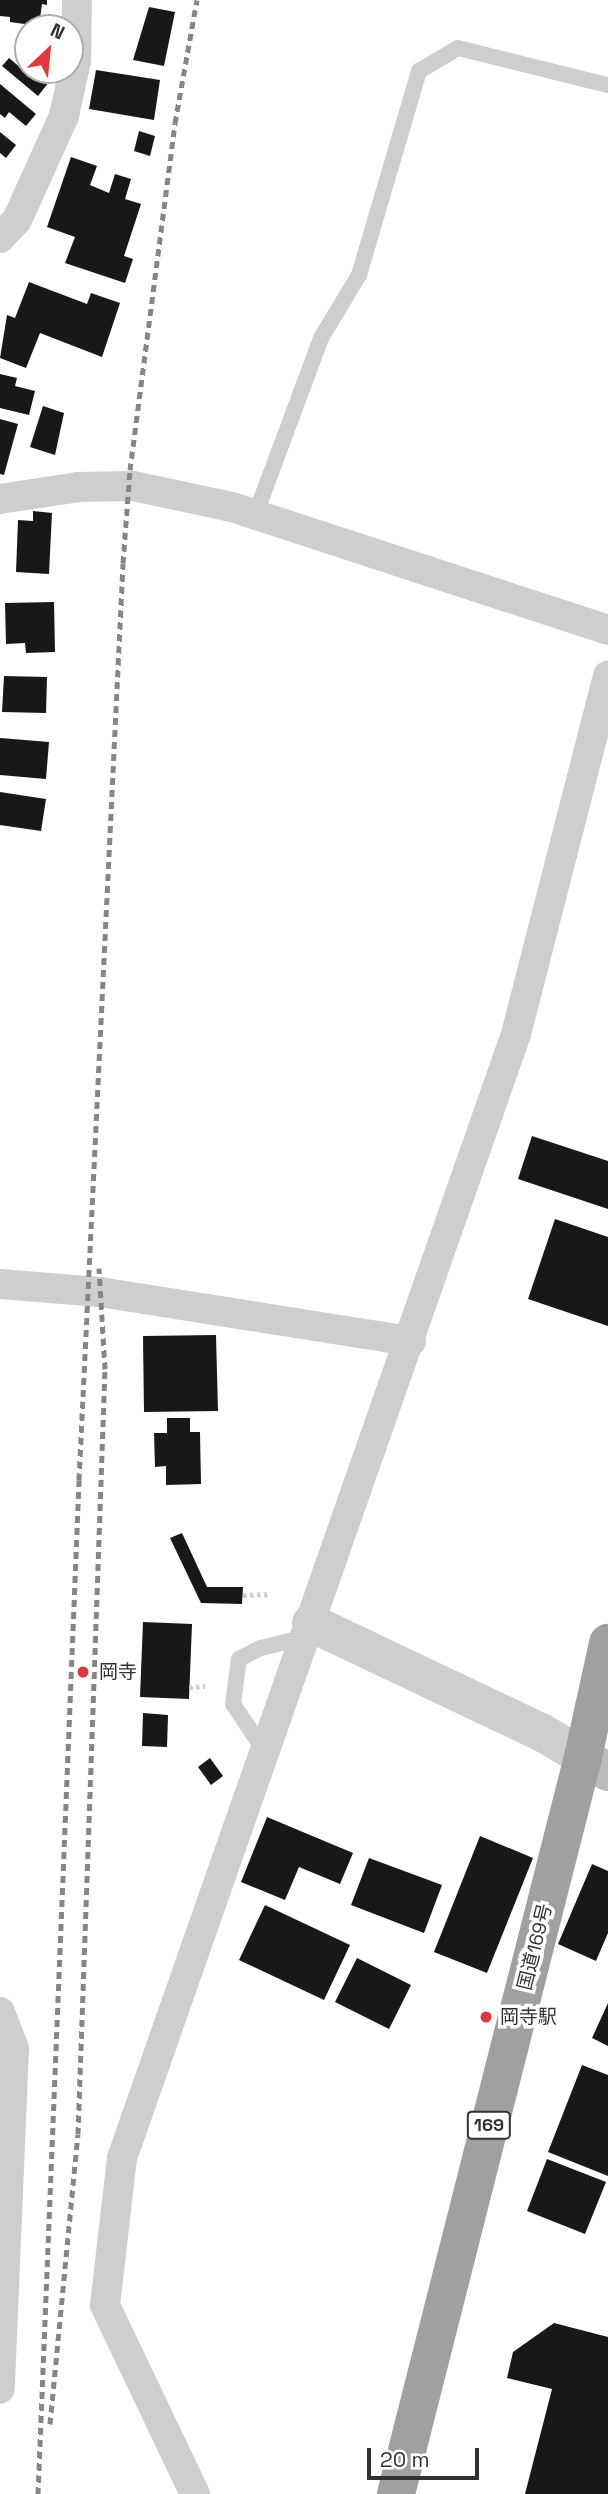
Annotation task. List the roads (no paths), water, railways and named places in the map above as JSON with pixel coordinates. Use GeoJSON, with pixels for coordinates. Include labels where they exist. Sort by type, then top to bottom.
{"type":"FeatureCollection","features":[{"type":"Feature","properties":{"kind":"highway","name":"国道169号"},"geometry":{"type":"LineString","coordinates":[[396,2494],[596,1764],[608,1643]]}},
{"type":"Feature","properties":{"kind":"street"},"geometry":{"type":"LineString","coordinates":[[0,237],[17,220],[64,116],[76,61],[77,0]]}},
{"type":"Feature","properties":{"kind":"street"},"geometry":{"type":"LineString","coordinates":[[0,499],[78,487],[133,486],[256,513],[608,630]]}},
{"type":"Feature","properties":{"kind":"street"},"geometry":{"type":"LineString","coordinates":[[195,2494],[105,2305],[122,2158],[211,1912],[262,1749],[308,1630],[516,1034],[608,676]]}},
{"type":"Feature","properties":{"kind":"street"},"geometry":{"type":"LineString","coordinates":[[0,1284],[100,1292],[411,1340]]}},
{"type":"Feature","properties":{"kind":"street"},"geometry":{"type":"LineString","coordinates":[[308,1630],[543,1733],[596,1764]]}},
{"type":"Feature","properties":{"kind":"street"},"geometry":{"type":"LineString","coordinates":[[0,2012],[14,2049],[0,2389]]}},
{"type":"Feature","properties":{"kind":"lane"},"geometry":{"type":"LineString","coordinates":[[256,513],[321,338],[359,275],[419,71],[458,48],[608,85]]}},
{"type":"Feature","properties":{"kind":"lane"},"geometry":{"type":"LineString","coordinates":[[262,1749],[233,1704],[239,1659],[308,1630]]}},
{"type":"Feature","properties":{"kind":"railway"},"geometry":{"type":"LineString","coordinates":[[38,2494],[79,1480],[123,563],[130,470],[175,123],[197,0]]}},
{"type":"Feature","properties":{"kind":"railway"},"geometry":{"type":"LineString","coordinates":[[50,2424],[78,2134],[105,1369],[99,1268]]}},
{"type":"Feature","properties":{"kind":"place","name":"岡寺"},"geometry":{"type":"Point","coordinates":[83,1672]}},
{"type":"Feature","properties":{"kind":"place","name":"岡寺駅"},"geometry":{"type":"Point","coordinates":[486,2017]}}]}
